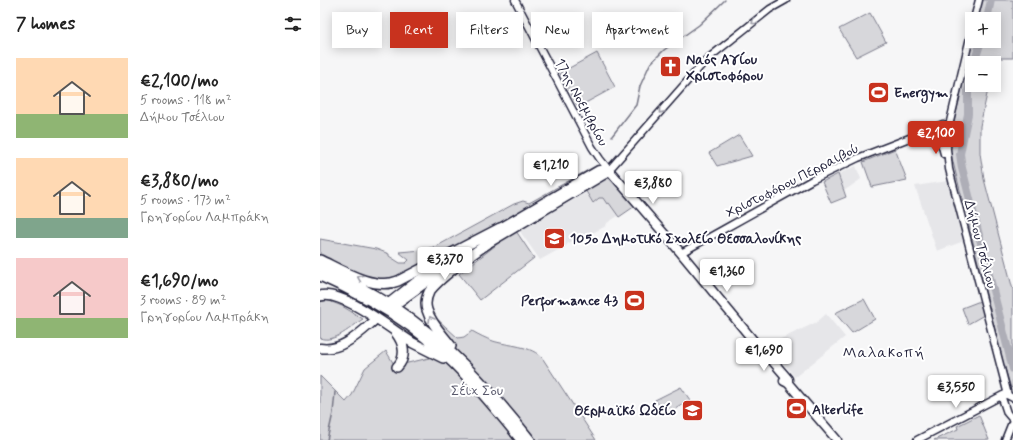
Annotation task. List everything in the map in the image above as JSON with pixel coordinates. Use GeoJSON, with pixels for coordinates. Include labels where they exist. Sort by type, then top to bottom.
{"type":"FeatureCollection","features":[{"type":"Feature","properties":{"kind":"highway"},"geometry":{"type":"LineString","coordinates":[[320,260],[366,281],[387,285],[398,281],[500,228]]}},
{"type":"Feature","properties":{"kind":"highway"},"geometry":{"type":"LineString","coordinates":[[487,244],[435,286],[429,293],[426,301],[426,307],[430,317],[472,373],[530,440]]}},
{"type":"Feature","properties":{"kind":"highway"},"geometry":{"type":"LineString","coordinates":[[320,267],[372,293],[396,308],[437,339],[472,373]]}},
{"type":"Feature","properties":{"kind":"highway"},"geometry":{"type":"LineString","coordinates":[[320,276],[394,315],[422,335],[452,362],[494,407],[521,440]]}},
{"type":"Feature","properties":{"kind":"highway"},"geometry":{"type":"LineString","coordinates":[[320,296],[332,295],[345,300],[414,343],[452,362]]}},
{"type":"Feature","properties":{"kind":"highway"},"geometry":{"type":"LineString","coordinates":[[394,330],[401,340],[403,347],[403,357],[397,367]]}},
{"type":"Feature","properties":{"kind":"main road"},"geometry":{"type":"LineString","coordinates":[[609,170],[605,174],[438,273],[392,304],[425,275],[500,228],[599,170],[609,170],[681,253],[757,345],[760,352],[837,440]]}},
{"type":"Feature","properties":{"kind":"main road"},"geometry":{"type":"LineString","coordinates":[[320,342],[328,344],[340,341],[373,320],[342,345],[330,348],[320,348]]}},
{"type":"Feature","properties":{"kind":"street","name":"17ης Νοεμβρίου"},"geometry":{"type":"LineString","coordinates":[[515,0],[592,147],[609,170]]}},
{"type":"Feature","properties":{"kind":"street"},"geometry":{"type":"LineString","coordinates":[[609,170],[706,60],[770,9],[786,0]]}},
{"type":"Feature","properties":{"kind":"street"},"geometry":{"type":"LineString","coordinates":[[976,12],[979,0]]}},
{"type":"Feature","properties":{"kind":"street","name":"Δήμου Τσέλιου"},"geometry":{"type":"LineString","coordinates":[[949,169],[947,150],[948,131],[967,48]]}},
{"type":"Feature","properties":{"kind":"street"},"geometry":{"type":"LineString","coordinates":[[938,126],[946,125],[948,131],[945,136],[938,135],[936,131],[938,126],[951,116]]}},
{"type":"Feature","properties":{"kind":"street","name":"Χριστοφόρου Περραιβού"},"geometry":{"type":"LineString","coordinates":[[681,253],[815,178],[858,158],[938,126]]}},
{"type":"Feature","properties":{"kind":"street","name":"Χριστοφόρου Περραιβού"},"geometry":{"type":"LineString","coordinates":[[917,134],[938,135]]}},
{"type":"Feature","properties":{"kind":"street","name":"Δήμου Τσέλιου"},"geometry":{"type":"LineString","coordinates":[[938,135],[949,169],[1008,396],[1002,402],[1007,413],[1013,420]]}},
{"type":"Feature","properties":{"kind":"street"},"geometry":{"type":"LineString","coordinates":[[917,440],[1008,396]]}},
{"type":"Feature","properties":{"kind":"street"},"geometry":{"type":"LineString","coordinates":[[1005,440],[1013,420]]}},
{"type":"Feature","properties":{"kind":"shaded area"},"geometry":{"type":"Polygon","coordinates":[[[856,166],[861,179],[844,191],[838,174],[856,166]]]}},
{"type":"Feature","properties":{"kind":"shaded area"},"geometry":{"type":"Polygon","coordinates":[[[948,181],[964,241],[937,251],[915,186],[948,181]]]}},
{"type":"Feature","properties":{"kind":"shaded area"},"geometry":{"type":"Polygon","coordinates":[[[586,193],[593,203],[599,198],[603,198],[607,203],[609,202],[618,216],[607,223],[606,226],[581,239],[580,237],[540,260],[519,230],[586,193]]]}},
{"type":"Feature","properties":{"kind":"shaded area"},"geometry":{"type":"Polygon","coordinates":[[[826,314],[845,337],[795,377],[768,345],[817,322],[826,314]]]}},
{"type":"Feature","properties":{"kind":"green space"},"geometry":{"type":"Polygon","coordinates":[[[981,0],[1013,0],[1013,58],[1001,58],[1001,56],[969,56],[970,48],[1001,48],[1001,12],[978,12],[981,0]]]}},
{"type":"Feature","properties":{"kind":"green space"},"geometry":{"type":"Polygon","coordinates":[[[870,13],[886,42],[856,57],[839,29],[870,13]]]}},
{"type":"Feature","properties":{"kind":"green space"},"geometry":{"type":"Polygon","coordinates":[[[597,53],[615,87],[578,107],[560,73],[597,53]]]}},
{"type":"Feature","properties":{"kind":"green space"},"geometry":{"type":"Polygon","coordinates":[[[965,73],[965,92],[987,92],[980,126],[980,153],[984,179],[1013,290],[1013,387],[1011,388],[1003,362],[949,146],[965,73]]]}},
{"type":"Feature","properties":{"kind":"green space"},"geometry":{"type":"Polygon","coordinates":[[[739,135],[752,156],[717,166],[709,153],[739,135]]]}},
{"type":"Feature","properties":{"kind":"green space"},"geometry":{"type":"Polygon","coordinates":[[[895,149],[907,180],[872,187],[863,162],[895,149]]]}},
{"type":"Feature","properties":{"kind":"green space"},"geometry":{"type":"Polygon","coordinates":[[[597,165],[597,167],[487,232],[396,281],[376,282],[320,258],[320,239],[376,249],[389,254],[389,256],[400,263],[406,263],[409,260],[399,252],[422,250],[437,246],[514,204],[523,201],[529,203],[597,165]]]}},
{"type":"Feature","properties":{"kind":"green space"},"geometry":{"type":"Polygon","coordinates":[[[838,174],[846,197],[831,203],[822,182],[838,174]]]}},
{"type":"Feature","properties":{"kind":"green space"},"geometry":{"type":"Polygon","coordinates":[[[606,177],[612,179],[635,206],[619,217],[609,203],[607,204],[603,198],[599,198],[593,203],[584,188],[606,177]]]}},
{"type":"Feature","properties":{"kind":"green space"},"geometry":{"type":"Polygon","coordinates":[[[516,231],[534,258],[480,300],[459,274],[510,234],[516,231]]]}},
{"type":"Feature","properties":{"kind":"green space"},"geometry":{"type":"Polygon","coordinates":[[[864,299],[875,319],[852,333],[835,313],[864,299]]]}},
{"type":"Feature","properties":{"kind":"green space"},"geometry":{"type":"Polygon","coordinates":[[[327,300],[342,306],[363,319],[348,330],[331,339],[320,338],[320,302],[327,300]]]}},
{"type":"Feature","properties":{"kind":"green space"},"geometry":{"type":"Polygon","coordinates":[[[980,301],[984,315],[968,324],[962,308],[980,301]]]}},
{"type":"Feature","properties":{"kind":"green space","name":"Σέιχ Σου"},"geometry":{"type":"Polygon","coordinates":[[[435,317],[458,338],[464,337],[472,331],[493,341],[526,348],[538,354],[543,359],[596,440],[320,440],[320,376],[346,402],[352,395],[365,368],[386,351],[395,366],[429,358],[453,345],[453,342],[435,317]]]}},
{"type":"Feature","properties":{"kind":"green space"},"geometry":{"type":"Polygon","coordinates":[[[681,387],[690,400],[667,414],[655,400],[681,387]]]}},
{"type":"Feature","properties":{"kind":"green space"},"geometry":{"type":"Polygon","coordinates":[[[979,415],[989,440],[934,440],[958,429],[957,426],[979,415]]]}},
{"type":"Feature","properties":{"kind":"waterway"},"geometry":{"type":"LineString","coordinates":[[612,136],[636,105],[640,86],[650,64],[664,50],[699,25],[725,0]]}},
{"type":"Feature","properties":{"kind":"waterway"},"geometry":{"type":"LineString","coordinates":[[988,12],[991,0]]}},
{"type":"Feature","properties":{"kind":"waterway"},"geometry":{"type":"LineString","coordinates":[[976,56],[979,48]]}},
{"type":"Feature","properties":{"kind":"waterway"},"geometry":{"type":"LineString","coordinates":[[968,92],[968,114],[960,154],[962,168],[1013,369]]}},
{"type":"Feature","properties":{"kind":"waterway"},"geometry":{"type":"LineString","coordinates":[[327,440],[333,413],[335,392]]}},
{"type":"Feature","properties":{"kind":"place","name":"Ναός Αγίου Χριστοφόρου"},"geometry":{"type":"Point","coordinates":[670,67]}},
{"type":"Feature","properties":{"kind":"place","name":"Energym"},"geometry":{"type":"Point","coordinates":[879,92]}},
{"type":"Feature","properties":{"kind":"place","name":"105ο Δημοτικό Σχολείο Θεσσαλονίκης"},"geometry":{"type":"Point","coordinates":[554,238]}},
{"type":"Feature","properties":{"kind":"place","name":"Performance 43"},"geometry":{"type":"Point","coordinates":[634,300]}},
{"type":"Feature","properties":{"kind":"place","name":"Alterlife"},"geometry":{"type":"Point","coordinates":[796,409]}},
{"type":"Feature","properties":{"kind":"place","name":"Θερμαϊκό Ωδείο"},"geometry":{"type":"Point","coordinates":[692,410]}},
{"type":"Feature","properties":{"kind":"district","name":"Μαλακοπή"},"geometry":{"type":"Point","coordinates":[884,352]}}]}
